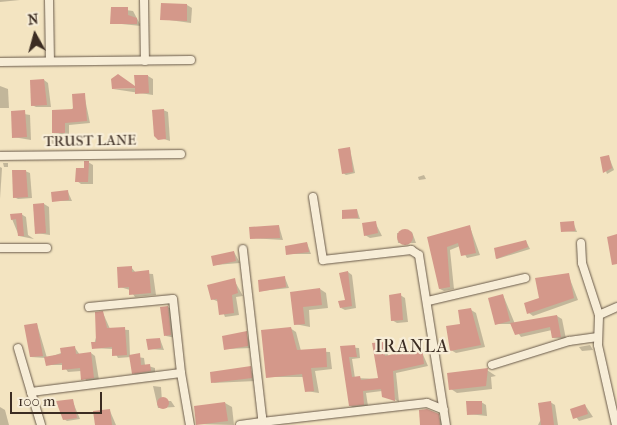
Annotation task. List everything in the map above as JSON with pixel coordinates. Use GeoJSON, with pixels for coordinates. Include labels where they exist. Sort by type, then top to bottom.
{"type":"FeatureCollection","features":[{"type":"Feature","properties":{"kind":"street"},"geometry":{"type":"LineString","coordinates":[[49,0],[50,61]]}},
{"type":"Feature","properties":{"kind":"street"},"geometry":{"type":"LineString","coordinates":[[144,0],[145,61]]}},
{"type":"Feature","properties":{"kind":"street"},"geometry":{"type":"LineString","coordinates":[[0,62],[192,60]]}},
{"type":"Feature","properties":{"kind":"street","name":"TRUST LANE"},"geometry":{"type":"LineString","coordinates":[[0,156],[181,154]]}},
{"type":"Feature","properties":{"kind":"street"},"geometry":{"type":"LineString","coordinates":[[313,197],[323,260],[416,252],[428,301],[446,425]]}},
{"type":"Feature","properties":{"kind":"street"},"geometry":{"type":"LineString","coordinates":[[581,243],[582,263],[599,315],[598,337],[616,425]]}},
{"type":"Feature","properties":{"kind":"street"},"geometry":{"type":"LineString","coordinates":[[0,248],[47,248]]}},
{"type":"Feature","properties":{"kind":"street"},"geometry":{"type":"LineString","coordinates":[[243,249],[262,422]]}},
{"type":"Feature","properties":{"kind":"street"},"geometry":{"type":"LineString","coordinates":[[428,301],[525,278]]}},
{"type":"Feature","properties":{"kind":"street"},"geometry":{"type":"LineString","coordinates":[[89,308],[173,299],[181,373],[190,425]]}},
{"type":"Feature","properties":{"kind":"street"},"geometry":{"type":"LineString","coordinates":[[599,315],[617,307]]}},
{"type":"Feature","properties":{"kind":"street"},"geometry":{"type":"LineString","coordinates":[[492,365],[569,340],[598,337]]}},
{"type":"Feature","properties":{"kind":"street"},"geometry":{"type":"LineString","coordinates":[[18,348],[41,425]]}},
{"type":"Feature","properties":{"kind":"street"},"geometry":{"type":"LineString","coordinates":[[31,392],[181,373]]}},
{"type":"Feature","properties":{"kind":"street"},"geometry":{"type":"LineString","coordinates":[[240,425],[426,403],[444,410]]}},
{"type":"Feature","properties":{"kind":"building"},"geometry":{"type":"Polygon","coordinates":[[[161,3],[187,4],[187,21],[160,20],[161,3]]]}},
{"type":"Feature","properties":{"kind":"building"},"geometry":{"type":"Polygon","coordinates":[[[111,7],[128,7],[128,15],[137,18],[137,24],[110,24],[111,7]]]}},
{"type":"Feature","properties":{"kind":"building"},"geometry":{"type":"Polygon","coordinates":[[[118,74],[135,86],[134,75],[148,75],[149,93],[135,94],[135,88],[112,89],[111,79],[118,74]]]}},
{"type":"Feature","properties":{"kind":"building"},"geometry":{"type":"Polygon","coordinates":[[[44,79],[47,105],[31,106],[30,80],[44,79]]]}},
{"type":"Feature","properties":{"kind":"building"},"geometry":{"type":"Polygon","coordinates":[[[85,93],[87,121],[65,123],[65,133],[52,133],[52,110],[73,109],[72,94],[85,93]]]}},
{"type":"Feature","properties":{"kind":"building"},"geometry":{"type":"Polygon","coordinates":[[[164,109],[166,139],[158,140],[154,136],[152,110],[164,109]]]}},
{"type":"Feature","properties":{"kind":"building"},"geometry":{"type":"Polygon","coordinates":[[[25,110],[27,137],[12,138],[11,111],[25,110]]]}},
{"type":"Feature","properties":{"kind":"building"},"geometry":{"type":"Polygon","coordinates":[[[350,147],[353,172],[342,174],[338,149],[350,147]]]}},
{"type":"Feature","properties":{"kind":"building"},"geometry":{"type":"Polygon","coordinates":[[[609,155],[612,168],[603,173],[600,157],[609,155]]]}},
{"type":"Feature","properties":{"kind":"building"},"geometry":{"type":"Polygon","coordinates":[[[84,161],[89,161],[88,182],[75,182],[76,168],[84,168],[84,161]]]}},
{"type":"Feature","properties":{"kind":"building"},"geometry":{"type":"Polygon","coordinates":[[[12,170],[26,170],[28,197],[13,198],[12,170]]]}},
{"type":"Feature","properties":{"kind":"building"},"geometry":{"type":"Polygon","coordinates":[[[68,190],[69,200],[52,202],[51,192],[68,190]]]}},
{"type":"Feature","properties":{"kind":"building"},"geometry":{"type":"Polygon","coordinates":[[[44,203],[46,233],[35,234],[33,204],[44,203]]]}},
{"type":"Feature","properties":{"kind":"building"},"geometry":{"type":"Polygon","coordinates":[[[357,209],[358,218],[342,219],[342,210],[357,209]]]}},
{"type":"Feature","properties":{"kind":"building"},"geometry":{"type":"Polygon","coordinates":[[[22,213],[24,236],[18,236],[16,219],[11,220],[10,214],[22,213]]]}},
{"type":"Feature","properties":{"kind":"building"},"geometry":{"type":"Polygon","coordinates":[[[376,221],[378,233],[364,236],[362,223],[376,221]]]}},
{"type":"Feature","properties":{"kind":"building"},"geometry":{"type":"Polygon","coordinates":[[[574,221],[575,231],[561,232],[560,222],[574,221]]]}},
{"type":"Feature","properties":{"kind":"building"},"geometry":{"type":"Polygon","coordinates":[[[279,225],[280,238],[250,239],[249,227],[279,225]]]}},
{"type":"Feature","properties":{"kind":"building"},"geometry":{"type":"Polygon","coordinates":[[[470,225],[476,253],[461,256],[458,243],[447,247],[450,287],[439,289],[427,237],[470,225]]]}},
{"type":"Feature","properties":{"kind":"building"},"geometry":{"type":"Polygon","coordinates":[[[405,229],[413,237],[405,245],[397,237],[405,229]]]}},
{"type":"Feature","properties":{"kind":"building"},"geometry":{"type":"Polygon","coordinates":[[[617,234],[617,264],[612,265],[607,237],[617,234]]]}},
{"type":"Feature","properties":{"kind":"building"},"geometry":{"type":"Polygon","coordinates":[[[526,240],[528,247],[496,259],[494,248],[526,240]]]}},
{"type":"Feature","properties":{"kind":"building"},"geometry":{"type":"Polygon","coordinates":[[[307,242],[309,252],[286,255],[285,246],[307,242]]]}},
{"type":"Feature","properties":{"kind":"building"},"geometry":{"type":"Polygon","coordinates":[[[234,251],[236,261],[213,266],[211,256],[234,251]]]}},
{"type":"Feature","properties":{"kind":"building"},"geometry":{"type":"Polygon","coordinates":[[[132,266],[132,272],[149,270],[151,293],[129,295],[129,287],[118,288],[117,267],[132,266]]]}},
{"type":"Feature","properties":{"kind":"building"},"geometry":{"type":"Polygon","coordinates":[[[348,271],[352,306],[340,308],[338,301],[345,300],[339,273],[348,271]]]}},
{"type":"Feature","properties":{"kind":"building"},"geometry":{"type":"Polygon","coordinates":[[[569,273],[574,298],[527,314],[524,303],[539,298],[535,278],[569,273]]]}},
{"type":"Feature","properties":{"kind":"building"},"geometry":{"type":"Polygon","coordinates":[[[285,276],[286,287],[259,292],[258,280],[285,276]]]}},
{"type":"Feature","properties":{"kind":"building"},"geometry":{"type":"Polygon","coordinates":[[[235,278],[238,293],[232,295],[234,313],[219,315],[217,299],[211,300],[207,285],[235,278]]]}},
{"type":"Feature","properties":{"kind":"building"},"geometry":{"type":"Polygon","coordinates":[[[320,288],[322,305],[303,307],[305,324],[294,325],[290,292],[320,288]]]}},
{"type":"Feature","properties":{"kind":"building"},"geometry":{"type":"Polygon","coordinates":[[[401,293],[403,320],[391,321],[389,295],[401,293]]]}},
{"type":"Feature","properties":{"kind":"building"},"geometry":{"type":"Polygon","coordinates":[[[503,294],[510,321],[495,325],[488,298],[503,294]]]}},
{"type":"Feature","properties":{"kind":"building"},"geometry":{"type":"Polygon","coordinates":[[[168,306],[171,335],[164,336],[160,307],[168,306]]]}},
{"type":"Feature","properties":{"kind":"building"},"geometry":{"type":"Polygon","coordinates":[[[471,308],[481,345],[450,351],[446,326],[460,324],[458,310],[471,308]]]}},
{"type":"Feature","properties":{"kind":"building"},"geometry":{"type":"Polygon","coordinates":[[[103,311],[107,328],[125,327],[127,355],[112,356],[112,347],[92,349],[91,342],[96,342],[95,312],[103,311]]]}},
{"type":"Feature","properties":{"kind":"building"},"geometry":{"type":"Polygon","coordinates":[[[557,315],[561,337],[552,338],[550,327],[515,335],[510,323],[557,315]]]}},
{"type":"Feature","properties":{"kind":"building"},"geometry":{"type":"Polygon","coordinates":[[[37,323],[43,356],[30,357],[24,325],[37,323]]]}},
{"type":"Feature","properties":{"kind":"building"},"geometry":{"type":"Polygon","coordinates":[[[291,327],[297,350],[326,348],[327,367],[311,368],[314,391],[305,392],[302,374],[266,378],[261,330],[291,327]]]}},
{"type":"Feature","properties":{"kind":"building"},"geometry":{"type":"Polygon","coordinates":[[[247,331],[248,346],[224,350],[222,336],[247,331]]]}},
{"type":"Feature","properties":{"kind":"building"},"geometry":{"type":"Polygon","coordinates":[[[160,338],[161,348],[148,350],[146,339],[160,338]]]}},
{"type":"Feature","properties":{"kind":"building"},"geometry":{"type":"Polygon","coordinates":[[[384,342],[385,356],[422,348],[424,364],[393,371],[395,401],[382,397],[381,389],[363,391],[364,405],[349,406],[340,346],[355,345],[357,357],[349,357],[352,377],[360,376],[361,380],[378,378],[372,343],[384,342]]]}},
{"type":"Feature","properties":{"kind":"building"},"geometry":{"type":"Polygon","coordinates":[[[75,346],[76,354],[91,352],[94,378],[81,380],[80,368],[62,370],[62,363],[46,366],[44,357],[61,354],[60,348],[75,346]]]}},
{"type":"Feature","properties":{"kind":"building"},"geometry":{"type":"Polygon","coordinates":[[[140,353],[141,365],[150,364],[151,371],[132,374],[129,355],[140,353]]]}},
{"type":"Feature","properties":{"kind":"building"},"geometry":{"type":"Polygon","coordinates":[[[251,366],[252,378],[211,383],[210,372],[251,366]]]}},
{"type":"Feature","properties":{"kind":"building"},"geometry":{"type":"Polygon","coordinates":[[[488,368],[486,386],[449,390],[447,373],[488,368]]]}},
{"type":"Feature","properties":{"kind":"building"},"geometry":{"type":"Polygon","coordinates":[[[161,397],[165,397],[169,403],[165,409],[161,409],[157,405],[157,401],[161,397]]]}},
{"type":"Feature","properties":{"kind":"building"},"geometry":{"type":"Polygon","coordinates":[[[73,399],[77,418],[63,420],[56,401],[73,399]]]}},
{"type":"Feature","properties":{"kind":"building"},"geometry":{"type":"Polygon","coordinates":[[[466,401],[482,401],[482,414],[467,415],[466,401]]]}},
{"type":"Feature","properties":{"kind":"building"},"geometry":{"type":"Polygon","coordinates":[[[551,401],[554,425],[541,425],[538,403],[551,401]]]}},
{"type":"Feature","properties":{"kind":"building"},"geometry":{"type":"Polygon","coordinates":[[[225,402],[228,421],[196,425],[194,406],[225,402]]]}},
{"type":"Feature","properties":{"kind":"building"},"geometry":{"type":"Polygon","coordinates":[[[585,404],[588,414],[573,419],[570,409],[585,404]]]}},
{"type":"Feature","properties":{"kind":"building"},"geometry":{"type":"Polygon","coordinates":[[[110,409],[112,425],[95,425],[93,411],[110,409]]]}},
{"type":"Feature","properties":{"kind":"building"},"geometry":{"type":"Polygon","coordinates":[[[427,409],[439,414],[440,425],[420,425],[419,410],[427,409]]]}},
{"type":"Feature","properties":{"kind":"district","name":"IRANLA"},"geometry":{"type":"Point","coordinates":[412,347]}}]}
